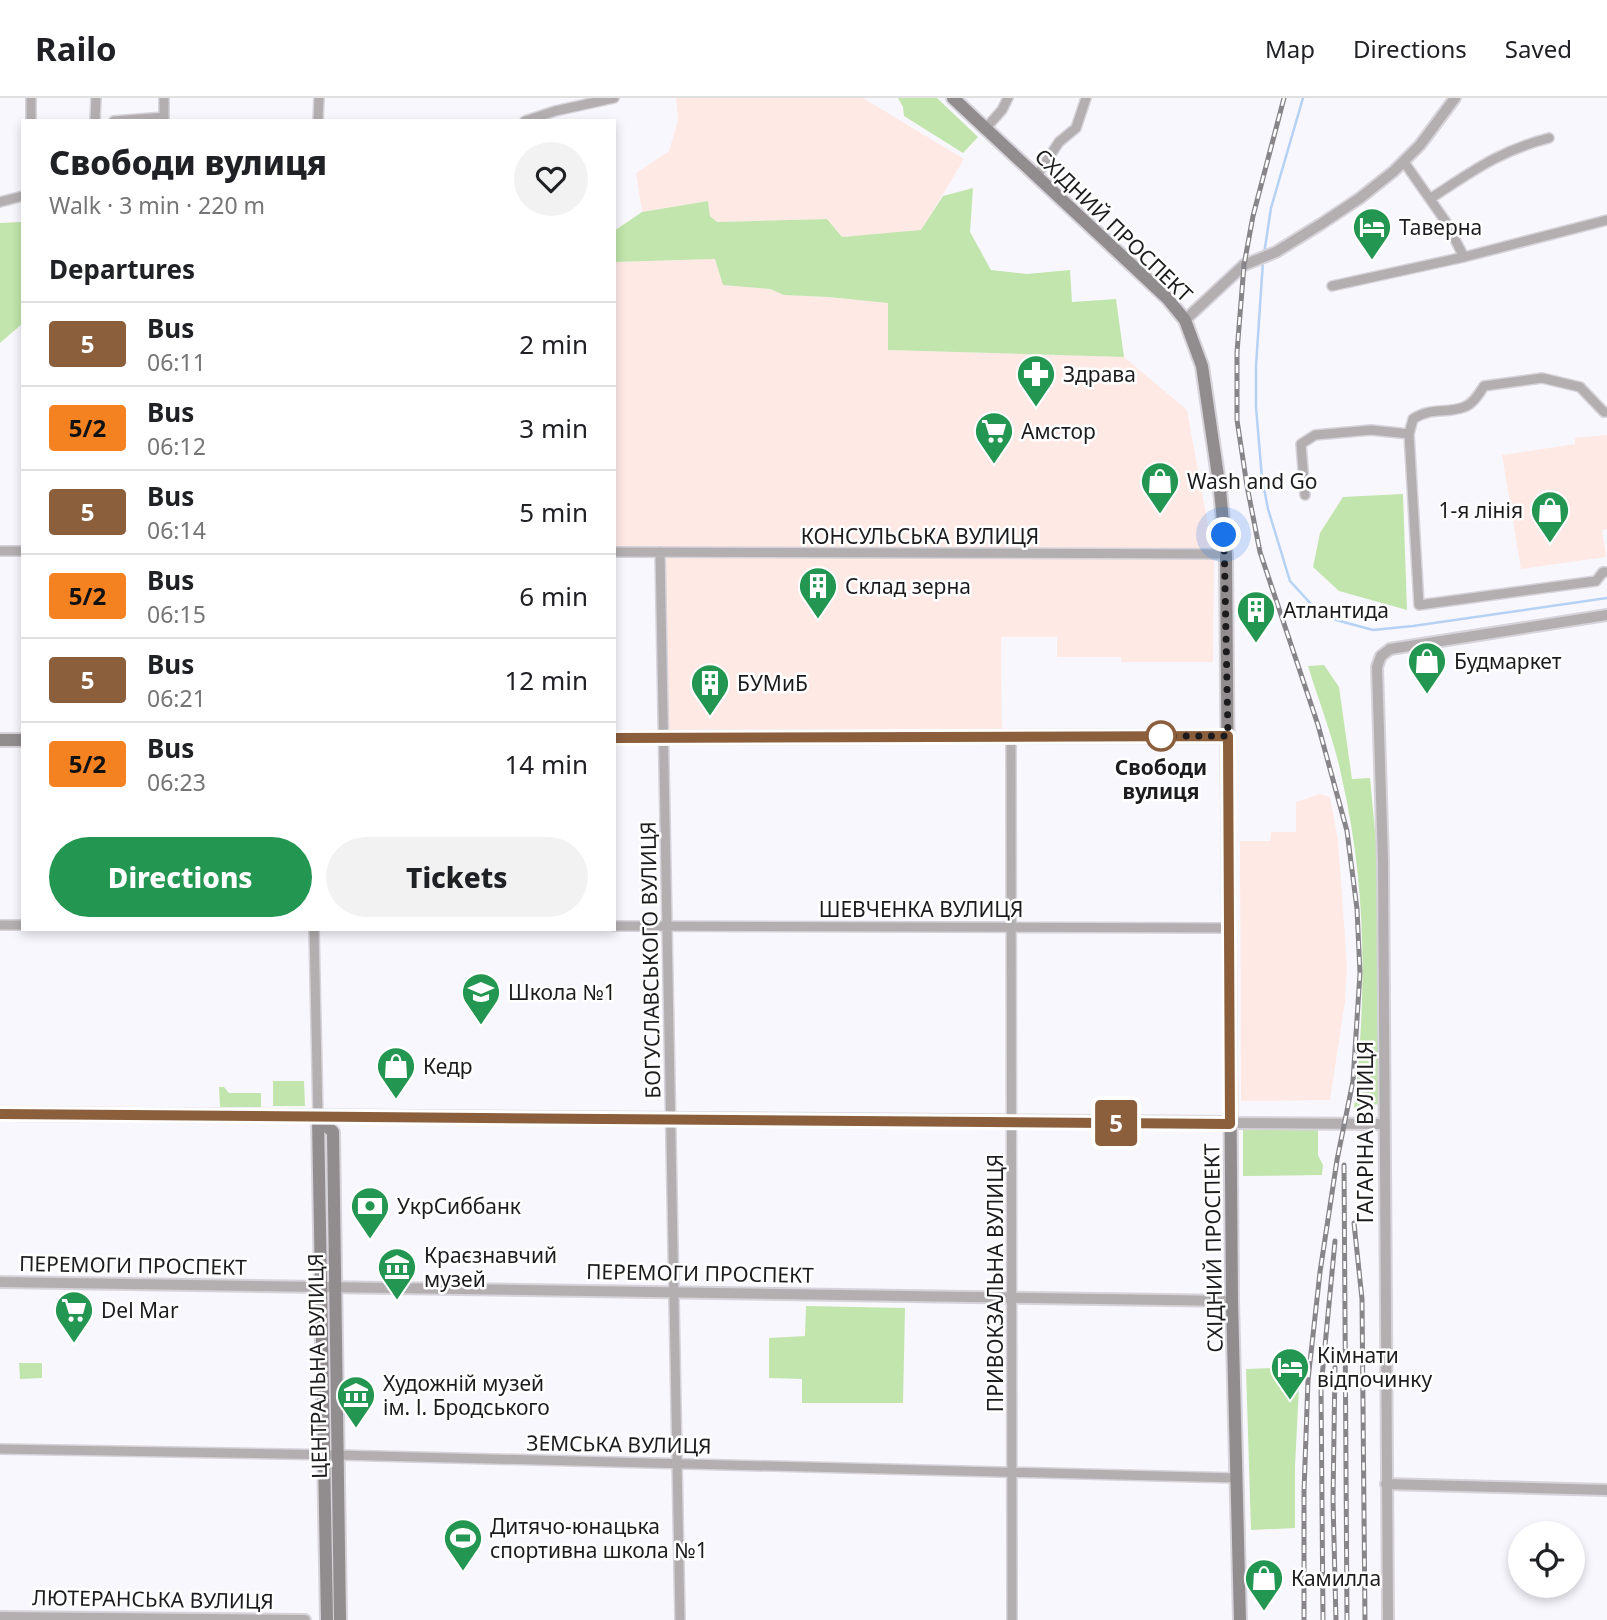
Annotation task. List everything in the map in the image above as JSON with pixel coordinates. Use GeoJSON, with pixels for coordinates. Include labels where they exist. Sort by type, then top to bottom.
{"type":"FeatureCollection","features":[{"type":"Feature","properties":{"kind":"main road","name":"СХІДНИЙ ПРОСПЕКТ"},"geometry":{"type":"LineString","coordinates":[[953,98],[1167,298],[1185,320],[1202,366],[1220,490],[1226,554],[1232,1301],[1240,1620]]}},
{"type":"Feature","properties":{"kind":"main road"},"geometry":{"type":"LineString","coordinates":[[616,738],[1228,736]]}},
{"type":"Feature","properties":{"kind":"main road"},"geometry":{"type":"LineString","coordinates":[[0,740],[21,740]]}},
{"type":"Feature","properties":{"kind":"main road"},"geometry":{"type":"LineString","coordinates":[[0,1114],[1230,1124]]}},
{"type":"Feature","properties":{"kind":"main road","name":"ЦЕНТРАЛЬНА ВУЛИЦЯ"},"geometry":{"type":"LineString","coordinates":[[318,1118],[329,1287],[331,1455],[327,1620]]}},
{"type":"Feature","properties":{"kind":"main road","name":"ЦЕНТРАЛЬНА ВУЛИЦЯ"},"geometry":{"type":"LineString","coordinates":[[331,1455],[340,1620]]}},
{"type":"Feature","properties":{"kind":"street"},"geometry":{"type":"LineString","coordinates":[[31,98],[31,119]]}},
{"type":"Feature","properties":{"kind":"street"},"geometry":{"type":"LineString","coordinates":[[95,119],[96,98]]}},
{"type":"Feature","properties":{"kind":"street"},"geometry":{"type":"LineString","coordinates":[[164,98],[164,119]]}},
{"type":"Feature","properties":{"kind":"street"},"geometry":{"type":"LineString","coordinates":[[318,119],[319,98]]}},
{"type":"Feature","properties":{"kind":"street"},"geometry":{"type":"LineString","coordinates":[[531,119],[614,98]]}},
{"type":"Feature","properties":{"kind":"street"},"geometry":{"type":"LineString","coordinates":[[985,129],[1002,110],[1008,98]]}},
{"type":"Feature","properties":{"kind":"street"},"geometry":{"type":"LineString","coordinates":[[1036,177],[1059,142],[1076,128],[1086,98]]}},
{"type":"Feature","properties":{"kind":"street"},"geometry":{"type":"LineString","coordinates":[[1185,320],[1249,262],[1276,251],[1360,198],[1404,162],[1433,129],[1455,98]]}},
{"type":"Feature","properties":{"kind":"street"},"geometry":{"type":"LineString","coordinates":[[1431,198],[1494,157],[1520,145],[1549,138]]}},
{"type":"Feature","properties":{"kind":"street"},"geometry":{"type":"LineString","coordinates":[[1404,162],[1431,198],[1464,257]]}},
{"type":"Feature","properties":{"kind":"street"},"geometry":{"type":"LineString","coordinates":[[0,202],[21,197]]}},
{"type":"Feature","properties":{"kind":"street"},"geometry":{"type":"LineString","coordinates":[[1332,286],[1464,257],[1607,220]]}},
{"type":"Feature","properties":{"kind":"street"},"geometry":{"type":"LineString","coordinates":[[1607,412],[1580,387],[1542,378],[1484,386],[1465,407],[1422,412],[1413,419],[1409,434],[1419,606],[1596,581],[1603,572],[1607,572]]}},
{"type":"Feature","properties":{"kind":"street"},"geometry":{"type":"LineString","coordinates":[[1305,495],[1301,444],[1315,435],[1371,430],[1409,434]]}},
{"type":"Feature","properties":{"kind":"street"},"geometry":{"type":"LineString","coordinates":[[0,551],[21,551]]}},
{"type":"Feature","properties":{"kind":"street","name":"КОНСУЛЬСЬКА ВУЛИЦЯ"},"geometry":{"type":"LineString","coordinates":[[616,552],[1226,554]]}},
{"type":"Feature","properties":{"kind":"street","name":"БОГУСЛАВСЬКОГО ВУЛИЦЯ"},"geometry":{"type":"LineString","coordinates":[[660,552],[680,1620]]}},
{"type":"Feature","properties":{"kind":"street","name":"ГАГАРІНА ВУЛИЦЯ"},"geometry":{"type":"LineString","coordinates":[[1388,1620],[1383,862],[1377,667],[1381,656],[1390,649],[1607,615]]}},
{"type":"Feature","properties":{"kind":"street","name":"ПРИВОКЗАЛЬНА ВУЛИЦЯ"},"geometry":{"type":"LineString","coordinates":[[1011,737],[1012,1620]]}},
{"type":"Feature","properties":{"kind":"street"},"geometry":{"type":"LineString","coordinates":[[0,925],[21,925]]}},
{"type":"Feature","properties":{"kind":"street","name":"ШЕВЧЕНКА ВУЛИЦЯ"},"geometry":{"type":"LineString","coordinates":[[616,926],[1228,928]]}},
{"type":"Feature","properties":{"kind":"street","name":"ЦЕНТРАЛЬНА ВУЛИЦЯ"},"geometry":{"type":"LineString","coordinates":[[314,931],[318,1118]]}},
{"type":"Feature","properties":{"kind":"street"},"geometry":{"type":"LineString","coordinates":[[1230,1124],[1383,1124]]}},
{"type":"Feature","properties":{"kind":"street","name":"ПЕРЕМОГИ ПРОСПЕКТ"},"geometry":{"type":"LineString","coordinates":[[0,1282],[1232,1301]]}},
{"type":"Feature","properties":{"kind":"street","name":"ЗЕМСЬКА ВУЛИЦЯ"},"geometry":{"type":"LineString","coordinates":[[0,1449],[1237,1478]]}},
{"type":"Feature","properties":{"kind":"street"},"geometry":{"type":"LineString","coordinates":[[1386,1484],[1607,1490]]}},
{"type":"Feature","properties":{"kind":"street","name":"ЛЮТЕРАНСЬКА ВУЛИЦЯ"},"geometry":{"type":"LineString","coordinates":[[0,1617],[305,1620]]}},
{"type":"Feature","properties":{"kind":"shaded area"},"geometry":{"type":"Polygon","coordinates":[[[676,98],[863,98],[964,159],[921,231],[842,237],[827,219],[717,222],[710,216],[708,201],[642,212],[636,173],[669,151],[678,120],[676,98]]]}},
{"type":"Feature","properties":{"kind":"shaded area"},"geometry":{"type":"Polygon","coordinates":[[[715,259],[724,285],[770,289],[784,295],[889,303],[888,350],[1124,357],[1187,410],[1214,558],[1213,662],[1121,662],[1121,657],[1057,657],[1057,637],[1001,637],[1002,731],[666,735],[662,549],[616,548],[616,262],[715,259]]]}},
{"type":"Feature","properties":{"kind":"shaded area"},"geometry":{"type":"Polygon","coordinates":[[[1607,435],[1607,529],[1602,530],[1606,557],[1521,569],[1502,455],[1575,444],[1575,438],[1607,435]]]}},
{"type":"Feature","properties":{"kind":"shaded area"},"geometry":{"type":"Polygon","coordinates":[[[1320,794],[1330,797],[1338,840],[1347,966],[1345,1001],[1330,1100],[1241,1101],[1240,841],[1270,841],[1271,832],[1296,832],[1296,802],[1320,794]]]}},
{"type":"Feature","properties":{"kind":"green space"},"geometry":{"type":"Polygon","coordinates":[[[898,98],[937,98],[978,137],[963,153],[904,116],[898,98]]]}},
{"type":"Feature","properties":{"kind":"green space"},"geometry":{"type":"Polygon","coordinates":[[[973,188],[970,232],[991,270],[1027,274],[1070,270],[1072,302],[1116,299],[1124,357],[888,350],[888,303],[784,295],[770,289],[723,285],[715,259],[616,262],[616,230],[642,212],[708,201],[710,216],[717,222],[827,219],[842,237],[921,230],[943,196],[973,188]]]}},
{"type":"Feature","properties":{"kind":"green space"},"geometry":{"type":"Polygon","coordinates":[[[21,222],[21,325],[0,343],[0,223],[21,222]]]}},
{"type":"Feature","properties":{"kind":"green space"},"geometry":{"type":"Polygon","coordinates":[[[1403,494],[1407,610],[1339,591],[1313,567],[1320,533],[1343,497],[1403,494]]]}},
{"type":"Feature","properties":{"kind":"green space"},"geometry":{"type":"Polygon","coordinates":[[[1324,665],[1339,687],[1352,779],[1370,778],[1378,862],[1379,1104],[1354,1108],[1361,1023],[1360,899],[1350,816],[1341,774],[1308,666],[1324,665]]]}},
{"type":"Feature","properties":{"kind":"green space"},"geometry":{"type":"Polygon","coordinates":[[[273,1081],[304,1081],[305,1106],[273,1106],[273,1081]]]}},
{"type":"Feature","properties":{"kind":"green space"},"geometry":{"type":"Polygon","coordinates":[[[219,1087],[224,1087],[229,1093],[261,1093],[261,1107],[220,1107],[219,1087]]]}},
{"type":"Feature","properties":{"kind":"green space"},"geometry":{"type":"Polygon","coordinates":[[[1243,1129],[1318,1129],[1318,1155],[1323,1165],[1322,1175],[1243,1176],[1243,1129]]]}},
{"type":"Feature","properties":{"kind":"green space"},"geometry":{"type":"Polygon","coordinates":[[[806,1306],[905,1308],[903,1403],[802,1403],[802,1379],[769,1378],[769,1338],[805,1336],[806,1306]]]}},
{"type":"Feature","properties":{"kind":"green space"},"geometry":{"type":"Polygon","coordinates":[[[19,1363],[42,1363],[42,1378],[20,1379],[19,1363]]]}},
{"type":"Feature","properties":{"kind":"green space"},"geometry":{"type":"Polygon","coordinates":[[[1300,1367],[1295,1528],[1251,1530],[1246,1369],[1300,1367]]]}},
{"type":"Feature","properties":{"kind":"waterway"},"geometry":{"type":"LineString","coordinates":[[1264,254],[1271,208],[1303,98]]}},
{"type":"Feature","properties":{"kind":"waterway"},"geometry":{"type":"LineString","coordinates":[[1263,261],[1256,366],[1256,407],[1262,478],[1268,509],[1290,581],[1312,605],[1336,620],[1373,630],[1607,598]]}},
{"type":"Feature","properties":{"kind":"railway"},"geometry":{"type":"LineString","coordinates":[[1284,98],[1253,216],[1244,265],[1237,352],[1237,420],[1260,552],[1318,725],[1347,831],[1357,909],[1360,973],[1353,1081],[1337,1160],[1320,1272],[1308,1380],[1304,1491],[1304,1620]]}},
{"type":"Feature","properties":{"kind":"railway"},"geometry":{"type":"LineString","coordinates":[[1344,1165],[1347,1620]]}},
{"type":"Feature","properties":{"kind":"railway"},"geometry":{"type":"LineString","coordinates":[[1354,1223],[1362,1299],[1365,1620]]}},
{"type":"Feature","properties":{"kind":"railway"},"geometry":{"type":"LineString","coordinates":[[1323,1620],[1321,1388],[1335,1241]]}},
{"type":"Feature","properties":{"kind":"railway"},"geometry":{"type":"LineString","coordinates":[[1335,1367],[1333,1500],[1336,1620]]}},
{"type":"Feature","properties":{"kind":"bus line","name":"5"},"geometry":{"type":"LineString","coordinates":[[0,1114],[1230,1124],[1228,736],[616,738]]}},
{"type":"Feature","properties":{"kind":"place","name":"Таверна"},"geometry":{"type":"Point","coordinates":[1372,261]}},
{"type":"Feature","properties":{"kind":"place","name":"Здрава"},"geometry":{"type":"Point","coordinates":[1036,408]}},
{"type":"Feature","properties":{"kind":"place","name":"Амстор"},"geometry":{"type":"Point","coordinates":[994,465]}},
{"type":"Feature","properties":{"kind":"place","name":"Wash and Go"},"geometry":{"type":"Point","coordinates":[1160,515]}},
{"type":"Feature","properties":{"kind":"place","name":"1-я лінія"},"geometry":{"type":"Point","coordinates":[1550,544]}},
{"type":"Feature","properties":{"kind":"place","name":"Склад зерна"},"geometry":{"type":"Point","coordinates":[818,620]}},
{"type":"Feature","properties":{"kind":"place","name":"Атлантида"},"geometry":{"type":"Point","coordinates":[1256,644]}},
{"type":"Feature","properties":{"kind":"place","name":"Будмаркет"},"geometry":{"type":"Point","coordinates":[1427,695]}},
{"type":"Feature","properties":{"kind":"place","name":"БУМиБ"},"geometry":{"type":"Point","coordinates":[710,717]}},
{"type":"Feature","properties":{"kind":"place","name":"Свободи вулиця"},"geometry":{"type":"Point","coordinates":[1161,736]}},
{"type":"Feature","properties":{"kind":"place","name":"Школа №1"},"geometry":{"type":"Point","coordinates":[481,1026]}},
{"type":"Feature","properties":{"kind":"place","name":"Кедр"},"geometry":{"type":"Point","coordinates":[396,1100]}},
{"type":"Feature","properties":{"kind":"place","name":"УкрСиббанк"},"geometry":{"type":"Point","coordinates":[370,1240]}},
{"type":"Feature","properties":{"kind":"place","name":"Краєзнавчий музей"},"geometry":{"type":"Point","coordinates":[397,1301]}},
{"type":"Feature","properties":{"kind":"place","name":"Del Mar"},"geometry":{"type":"Point","coordinates":[74,1344]}},
{"type":"Feature","properties":{"kind":"place","name":"Кімнати відпочинку"},"geometry":{"type":"Point","coordinates":[1290,1401]}},
{"type":"Feature","properties":{"kind":"place","name":"Художній музей ім. І. Бродського"},"geometry":{"type":"Point","coordinates":[356,1429]}},
{"type":"Feature","properties":{"kind":"place","name":"Дитячо-юнацька спортивна школа №1"},"geometry":{"type":"Point","coordinates":[463,1572]}},
{"type":"Feature","properties":{"kind":"place","name":"Камилла"},"geometry":{"type":"Point","coordinates":[1264,1612]}},
{"type":"Feature","properties":{"kind":"route"},"geometry":{"type":"LineString","coordinates":[[1161,736],[1228,736],[1224,535]]}}]}
